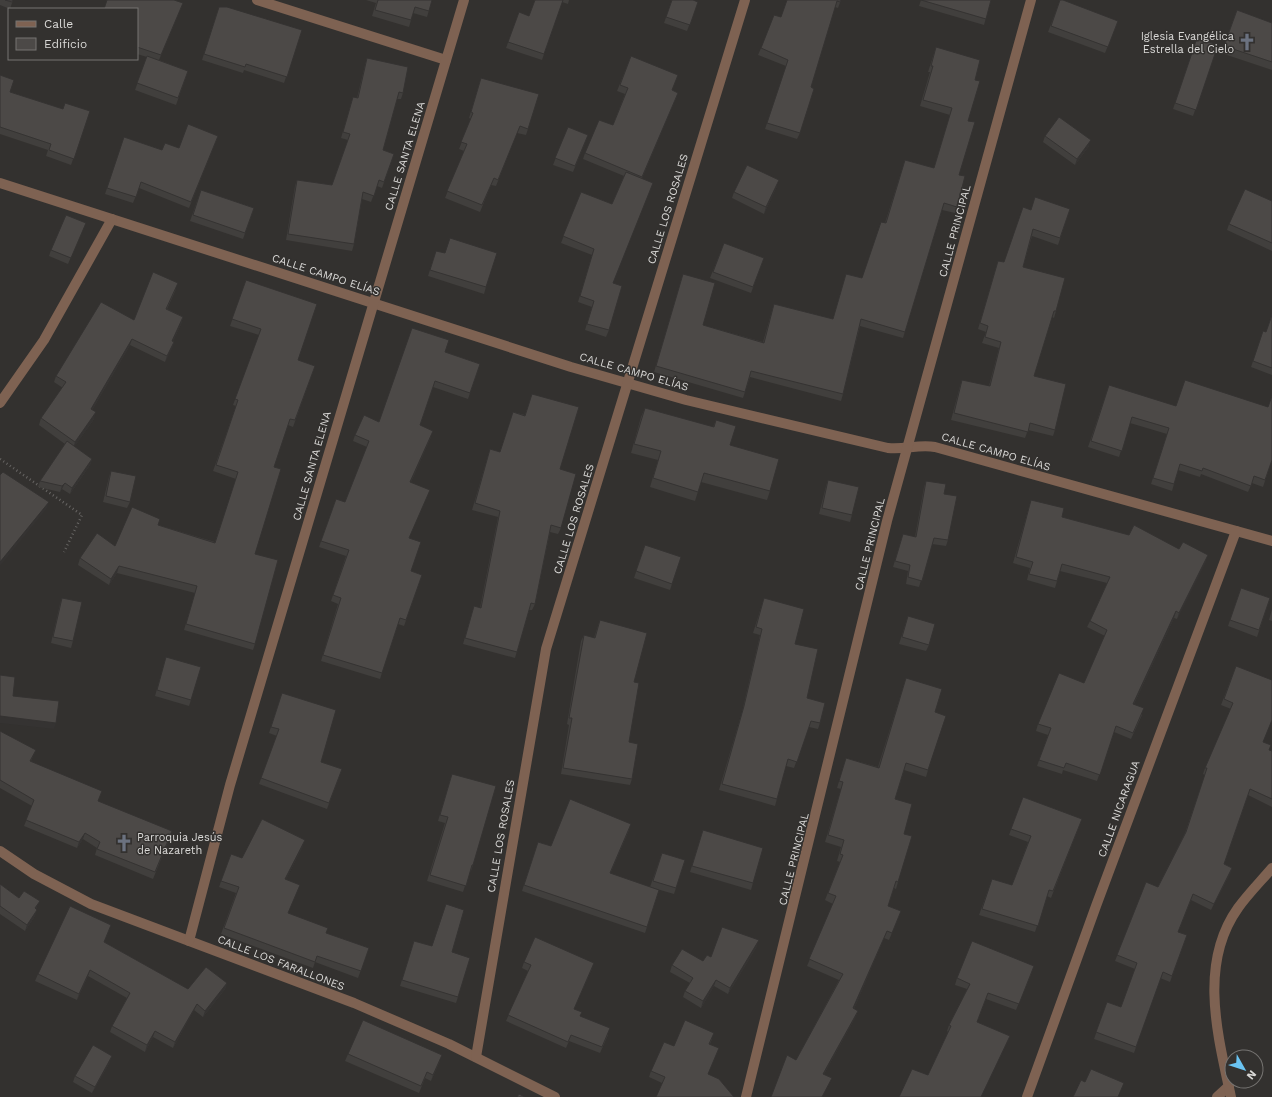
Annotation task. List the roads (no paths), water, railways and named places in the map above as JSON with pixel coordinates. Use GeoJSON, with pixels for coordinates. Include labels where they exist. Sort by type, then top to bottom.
{"type":"FeatureCollection","features":[{"type":"Feature","properties":{"kind":"street"},"geometry":{"type":"LineString","coordinates":[[257,0],[446,60]]}},
{"type":"Feature","properties":{"kind":"street","name":"CALLE SANTA ELENA"},"geometry":{"type":"LineString","coordinates":[[189,941],[230,785],[464,0]]}},
{"type":"Feature","properties":{"kind":"street","name":"CALLE LOS ROSALES"},"geometry":{"type":"LineString","coordinates":[[476,1058],[546,649],[745,0]]}},
{"type":"Feature","properties":{"kind":"street","name":"CALLE PRINCIPAL"},"geometry":{"type":"LineString","coordinates":[[746,1097],[888,521],[1031,0]]}},
{"type":"Feature","properties":{"kind":"street","name":"CALLE CAMPO ELÍAS"},"geometry":{"type":"LineString","coordinates":[[0,183],[628,384],[686,400],[888,448],[935,447],[1272,541]]}},
{"type":"Feature","properties":{"kind":"street"},"geometry":{"type":"LineString","coordinates":[[0,402],[44,340],[112,219]]}},
{"type":"Feature","properties":{"kind":"street","name":"CALLE NICARAGUA"},"geometry":{"type":"LineString","coordinates":[[1027,1097],[1096,906],[1236,531]]}},
{"type":"Feature","properties":{"kind":"street","name":"CALLE LOS FARALLONES"},"geometry":{"type":"LineString","coordinates":[[0,851],[34,874],[91,904],[354,1003],[449,1044],[555,1097]]}},
{"type":"Feature","properties":{"kind":"street"},"geometry":{"type":"LineString","coordinates":[[1224,1059],[1214,1004],[1214,982],[1217,958],[1224,935],[1238,908],[1272,868]]}},
{"type":"Feature","properties":{"kind":"street"},"geometry":{"type":"LineString","coordinates":[[1217,1097],[1226,1089]]}},
{"type":"Feature","properties":{"kind":"place","name":"Iglesia Evangélica Estrella del Cielo"},"geometry":{"type":"Point","coordinates":[1247,42]}},
{"type":"Feature","properties":{"kind":"place","name":"Parroquia Jesús de Nazareth"},"geometry":{"type":"Point","coordinates":[124,843]}}]}
